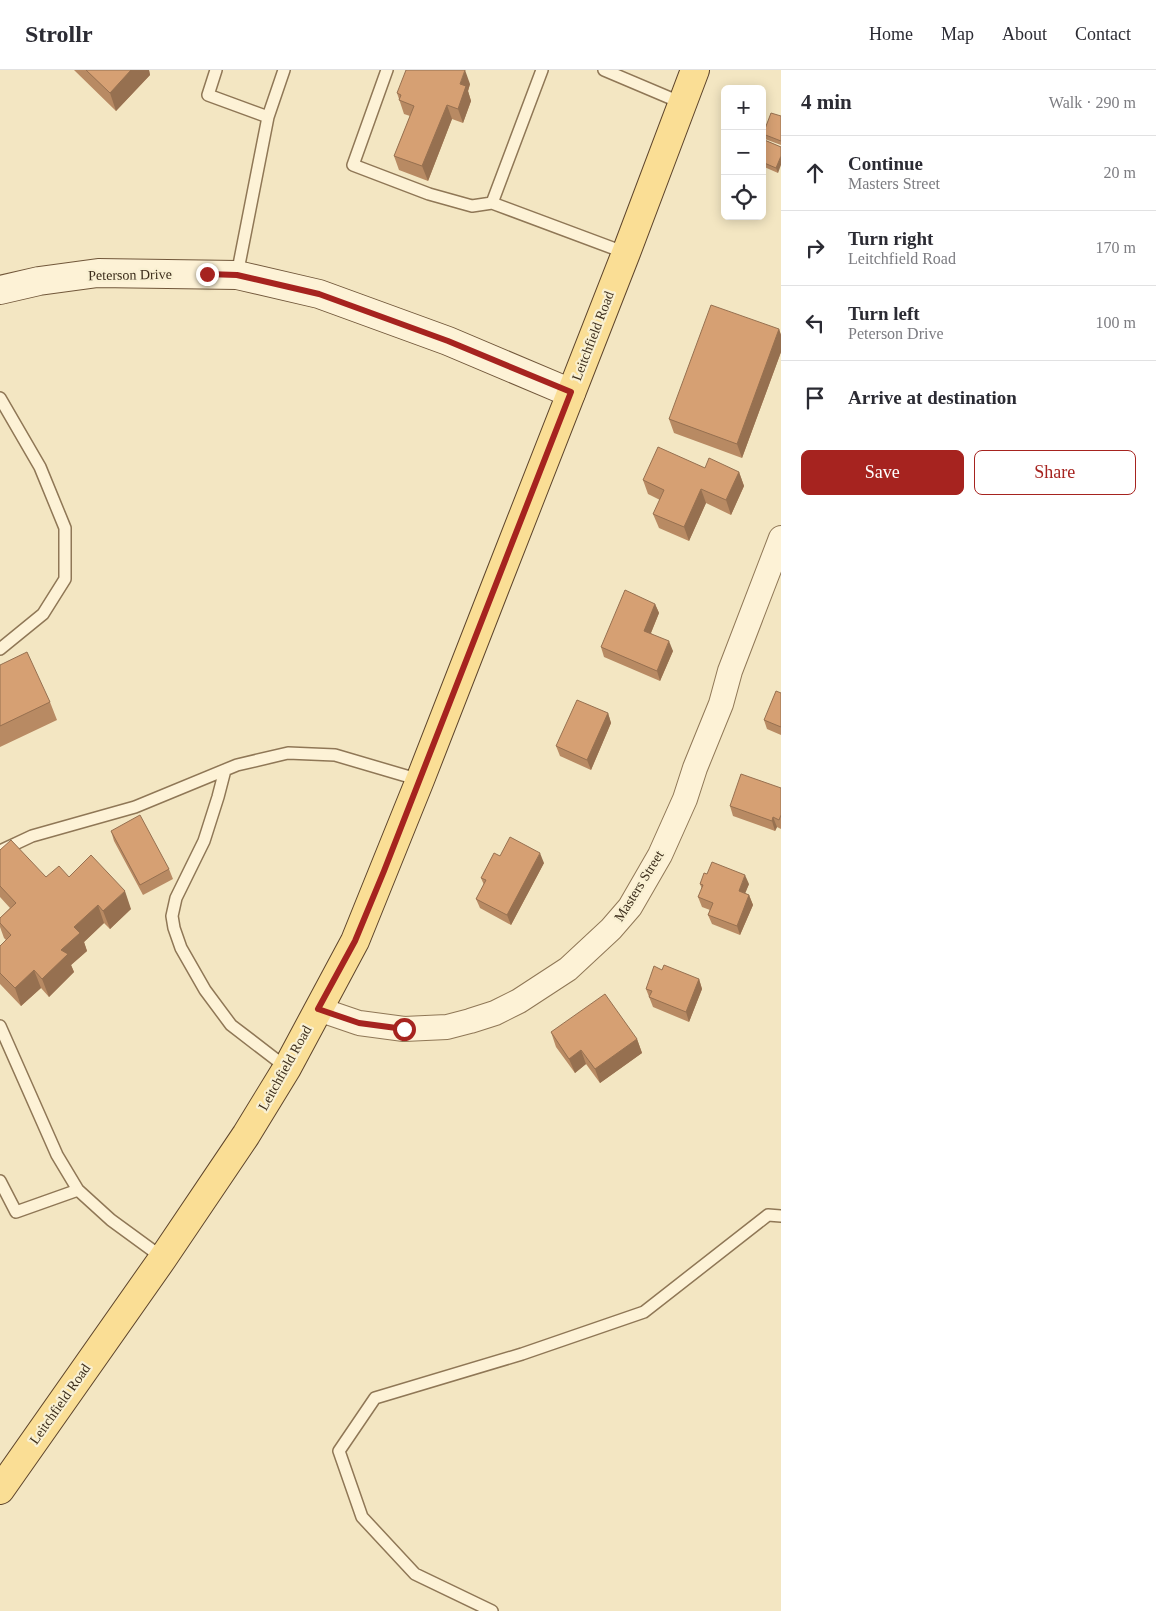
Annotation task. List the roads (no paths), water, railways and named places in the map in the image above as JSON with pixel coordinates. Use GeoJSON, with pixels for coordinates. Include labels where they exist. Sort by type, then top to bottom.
{"type":"FeatureCollection","features":[{"type":"Feature","properties":{"kind":"main road","name":"Leitchfield Road"},"geometry":{"type":"LineString","coordinates":[[0,1490],[163,1258],[246,1135],[287,1068],[355,941],[626,253],[695,70]]}},
{"type":"Feature","properties":{"kind":"street","name":"Peterson Drive"},"geometry":{"type":"LineString","coordinates":[[0,290],[39,281],[98,273],[237,275],[319,294],[448,341],[571,392]]}},
{"type":"Feature","properties":{"kind":"street","name":"Masters Street"},"geometry":{"type":"LineString","coordinates":[[318,1009],[359,1023],[404,1029],[447,1027],[470,1021],[494,1013],[519,1001],[568,970],[611,929],[630,907],[660,855],[674,823],[721,704],[730,671],[781,538]]}},
{"type":"Feature","properties":{"kind":"lane"},"geometry":{"type":"LineString","coordinates":[[216,70],[208,95],[268,117]]}},
{"type":"Feature","properties":{"kind":"lane"},"geometry":{"type":"LineString","coordinates":[[237,275],[268,117],[284,70]]}},
{"type":"Feature","properties":{"kind":"lane"},"geometry":{"type":"LineString","coordinates":[[387,70],[353,166],[429,194],[472,206],[492,203],[626,253]]}},
{"type":"Feature","properties":{"kind":"lane"},"geometry":{"type":"LineString","coordinates":[[492,203],[542,70]]}},
{"type":"Feature","properties":{"kind":"lane"},"geometry":{"type":"LineString","coordinates":[[604,70],[682,103]]}},
{"type":"Feature","properties":{"kind":"lane"},"geometry":{"type":"LineString","coordinates":[[0,398],[40,467],[65,528],[66,579],[43,614],[0,649]]}},
{"type":"Feature","properties":{"kind":"lane"},"geometry":{"type":"LineString","coordinates":[[0,851],[32,836],[135,807],[237,765],[288,753],[336,755],[420,780]]}},
{"type":"Feature","properties":{"kind":"lane"},"geometry":{"type":"LineString","coordinates":[[224,770],[204,841],[176,898],[172,916],[174,928],[181,948],[205,990],[231,1025],[287,1068]]}},
{"type":"Feature","properties":{"kind":"lane"},"geometry":{"type":"LineString","coordinates":[[0,1026],[57,1155],[78,1190],[111,1220],[163,1258]]}},
{"type":"Feature","properties":{"kind":"lane"},"geometry":{"type":"LineString","coordinates":[[0,1181],[16,1212],[78,1190]]}},
{"type":"Feature","properties":{"kind":"lane"},"geometry":{"type":"LineString","coordinates":[[492,1611],[415,1574],[362,1517],[339,1451],[375,1398],[522,1354],[644,1312],[768,1215],[781,1216]]}}]}
